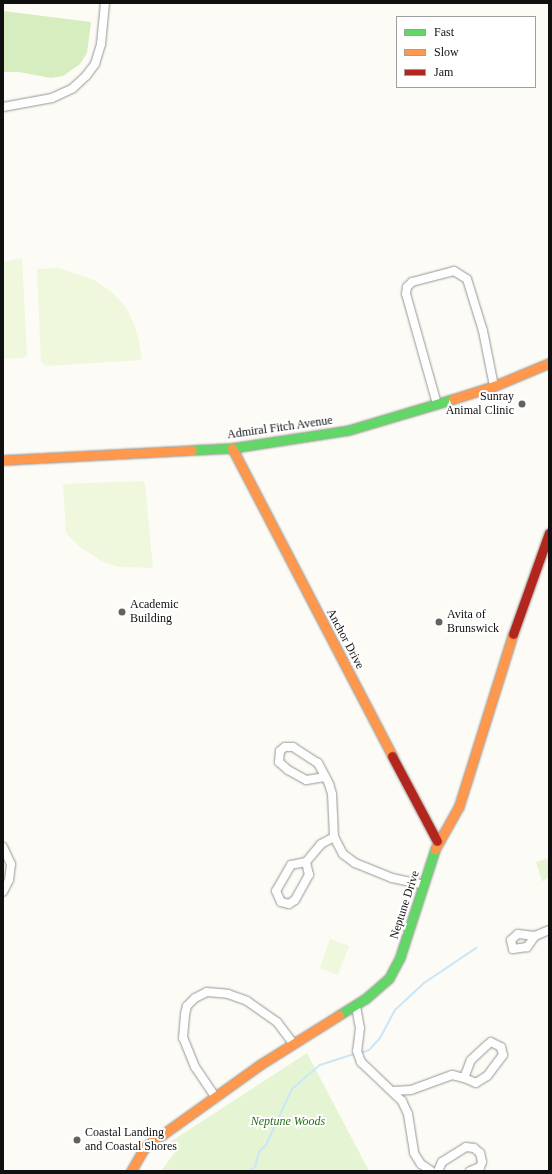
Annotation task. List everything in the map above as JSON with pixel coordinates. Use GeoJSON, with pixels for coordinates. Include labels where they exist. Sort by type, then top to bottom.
{"type":"FeatureCollection","features":[{"type":"Feature","properties":{"kind":"street"},"geometry":{"type":"LineString","coordinates":[[3,107],[58,96],[73,88],[86,76],[95,64],[101,44],[105,3]]}},
{"type":"Feature","properties":{"kind":"street"},"geometry":{"type":"LineString","coordinates":[[437,404],[406,294],[407,287],[412,282],[454,271],[467,279],[483,331],[494,386]]}},
{"type":"Feature","properties":{"kind":"street","name":"Admiral Fitch Avenue"},"geometry":{"type":"LineString","coordinates":[[3,460],[232,448],[349,430],[494,386],[549,363]]}},
{"type":"Feature","properties":{"kind":"street","name":"Anchor Drive"},"geometry":{"type":"LineString","coordinates":[[232,448],[437,841]]}},
{"type":"Feature","properties":{"kind":"street","name":"Neptune Drive"},"geometry":{"type":"LineString","coordinates":[[131,1171],[145,1147],[293,1044],[356,1006],[389,978],[400,957],[437,841],[459,806],[511,638],[549,533]]}},
{"type":"Feature","properties":{"kind":"street"},"geometry":{"type":"LineString","coordinates":[[325,777],[306,780],[288,770],[279,762],[280,751],[285,747],[294,747],[318,763],[325,777],[332,794],[334,837],[343,854],[355,863],[392,878],[424,885]]}},
{"type":"Feature","properties":{"kind":"street"},"geometry":{"type":"LineString","coordinates":[[306,862],[309,875],[295,900],[289,904],[281,902],[276,891],[291,865],[306,862],[321,844],[334,837]]}},
{"type":"Feature","properties":{"kind":"street"},"geometry":{"type":"LineString","coordinates":[[3,847],[11,864],[9,880],[3,892]]}},
{"type":"Feature","properties":{"kind":"street"},"geometry":{"type":"LineString","coordinates":[[535,936],[549,930]]}},
{"type":"Feature","properties":{"kind":"street"},"geometry":{"type":"LineString","coordinates":[[216,1098],[195,1067],[182,1038],[185,1014],[195,998],[207,992],[228,994],[247,1001],[277,1022],[293,1044]]}},
{"type":"Feature","properties":{"kind":"street"},"geometry":{"type":"LineString","coordinates":[[356,1006],[360,1028],[357,1050],[362,1062],[402,1100],[408,1114],[414,1153],[421,1164],[431,1171]]}},
{"type":"Feature","properties":{"kind":"street"},"geometry":{"type":"LineString","coordinates":[[393,1091],[411,1090],[452,1075],[476,1083],[488,1076],[503,1055],[501,1047],[491,1042],[486,1046],[471,1060],[464,1078]]}},
{"type":"Feature","properties":{"kind":"street"},"geometry":{"type":"LineString","coordinates":[[438,1171],[442,1162],[466,1147],[474,1148],[480,1154],[482,1162],[480,1167],[470,1171]]}},
{"type":"Feature","properties":{"kind":"green space"},"geometry":{"type":"Polygon","coordinates":[[[3,11],[91,22],[87,53],[80,64],[63,76],[51,78],[19,72],[3,72],[3,11]]]}},
{"type":"Feature","properties":{"kind":"green space"},"geometry":{"type":"Polygon","coordinates":[[[22,258],[27,355],[24,358],[3,359],[3,262],[22,258]]]}},
{"type":"Feature","properties":{"kind":"green space"},"geometry":{"type":"Polygon","coordinates":[[[59,268],[94,280],[112,292],[125,306],[133,322],[139,340],[142,360],[46,366],[41,362],[37,269],[59,268]]]}},
{"type":"Feature","properties":{"kind":"green space"},"geometry":{"type":"Polygon","coordinates":[[[143,481],[145,484],[153,568],[120,567],[103,562],[80,547],[66,533],[63,484],[143,481]]]}},
{"type":"Feature","properties":{"kind":"green space"},"geometry":{"type":"Polygon","coordinates":[[[549,858],[549,878],[542,881],[536,862],[549,858]]]}},
{"type":"Feature","properties":{"kind":"green space"},"geometry":{"type":"Polygon","coordinates":[[[330,939],[349,946],[338,975],[320,968],[330,939]]]}},
{"type":"Feature","properties":{"kind":"green space","name":"Neptune Woods"},"geometry":{"type":"Polygon","coordinates":[[[307,1053],[369,1171],[161,1171],[176,1151],[170,1142],[307,1053]]]}},
{"type":"Feature","properties":{"kind":"waterway"},"geometry":{"type":"LineString","coordinates":[[363,1052],[369,1050],[380,1038],[395,1010],[424,983],[476,948]]}},
{"type":"Feature","properties":{"kind":"waterway"},"geometry":{"type":"LineString","coordinates":[[250,1171],[255,1167],[259,1152],[266,1145],[292,1089],[320,1065],[353,1054]]}},
{"type":"Feature","properties":{"kind":"traffic: fast"},"geometry":{"type":"LineString","coordinates":[[192,450],[232,448],[349,430],[453,399]]}},
{"type":"Feature","properties":{"kind":"traffic: fast"},"geometry":{"type":"LineString","coordinates":[[339,1015],[365,999],[389,978],[400,957],[435,849]]}},
{"type":"Feature","properties":{"kind":"traffic: slow"},"geometry":{"type":"LineString","coordinates":[[453,399],[494,386],[549,363]]}},
{"type":"Feature","properties":{"kind":"traffic: slow"},"geometry":{"type":"LineString","coordinates":[[232,448],[392,756]]}},
{"type":"Feature","properties":{"kind":"traffic: slow"},"geometry":{"type":"LineString","coordinates":[[3,460],[192,450]]}},
{"type":"Feature","properties":{"kind":"traffic: slow"},"geometry":{"type":"LineString","coordinates":[[435,849],[459,806],[513,634]]}},
{"type":"Feature","properties":{"kind":"traffic: slow"},"geometry":{"type":"LineString","coordinates":[[131,1171],[145,1147],[261,1064],[339,1015]]}},
{"type":"Feature","properties":{"kind":"traffic: jam"},"geometry":{"type":"LineString","coordinates":[[513,634],[549,533]]}},
{"type":"Feature","properties":{"kind":"traffic: jam"},"geometry":{"type":"LineString","coordinates":[[392,756],[437,841]]}},
{"type":"Feature","properties":{"kind":"place","name":"Sunray Animal Clinic"},"geometry":{"type":"Point","coordinates":[522,404]}},
{"type":"Feature","properties":{"kind":"place","name":"Academic Building"},"geometry":{"type":"Point","coordinates":[122,612]}},
{"type":"Feature","properties":{"kind":"place","name":"Avita of Brunswick"},"geometry":{"type":"Point","coordinates":[439,622]}},
{"type":"Feature","properties":{"kind":"place","name":"Coastal Landing and Coastal Shores"},"geometry":{"type":"Point","coordinates":[77,1140]}}]}
